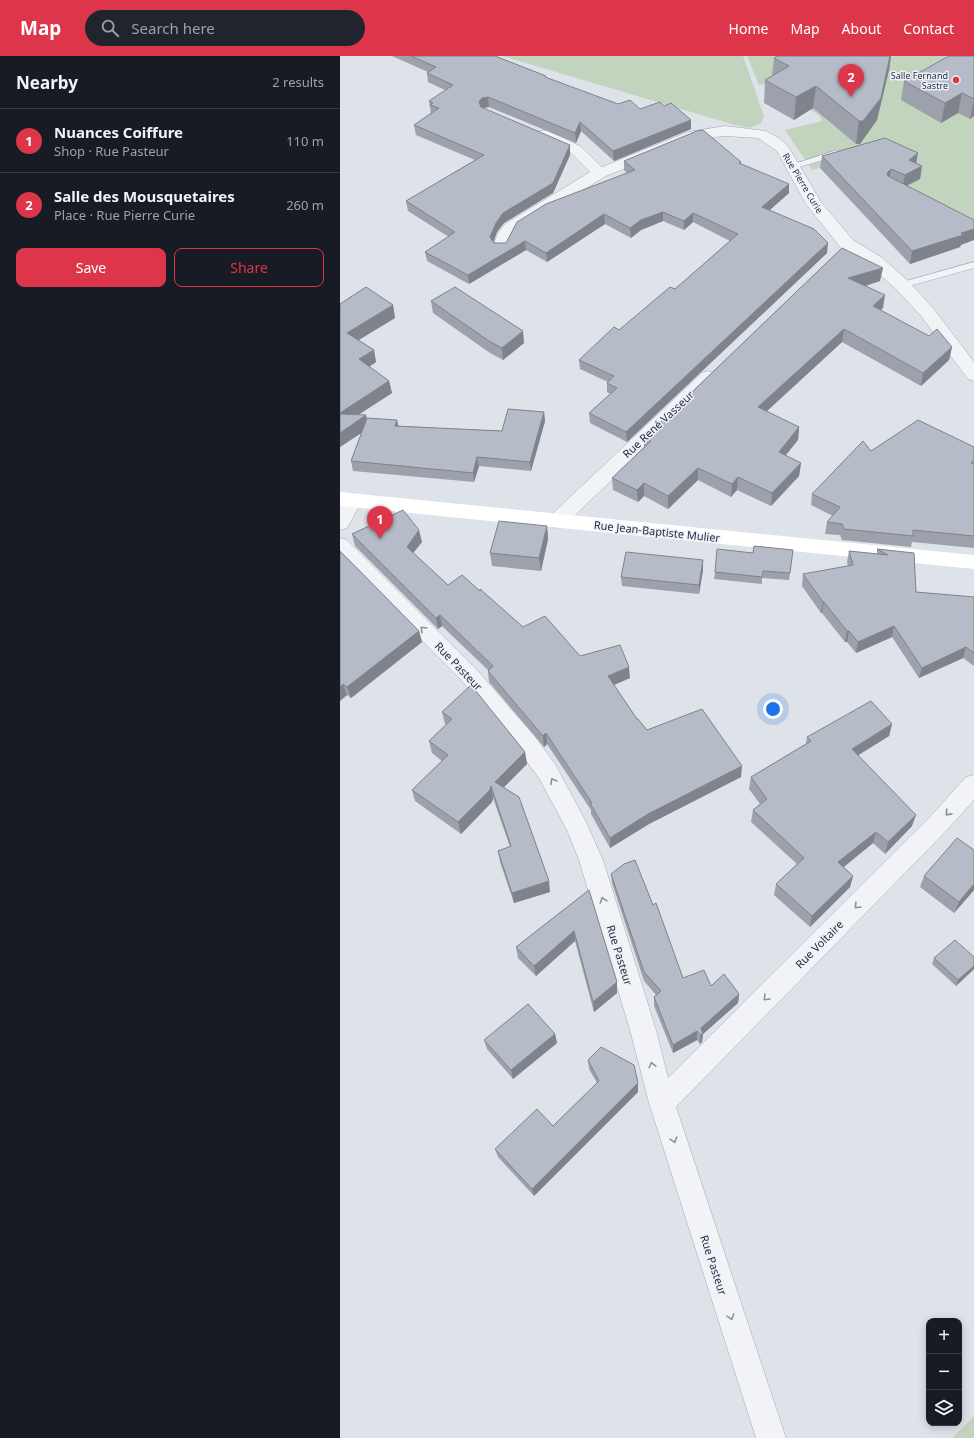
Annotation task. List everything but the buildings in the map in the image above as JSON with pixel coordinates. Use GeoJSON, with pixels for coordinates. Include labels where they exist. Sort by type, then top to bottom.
{"type":"FeatureCollection","features":[{"type":"Feature","properties":{"kind":"main road","name":"Rue Jean-Baptiste Mulier"},"geometry":{"type":"LineString","coordinates":[[346,500],[974,562]]}},
{"type":"Feature","properties":{"kind":"street"},"geometry":{"type":"LineString","coordinates":[[501,247],[506,233],[511,227],[600,173],[575,149],[532,130]]}},
{"type":"Feature","properties":{"kind":"street","name":"Rue Pierre Curie"},"geometry":{"type":"LineString","coordinates":[[600,173],[693,135],[718,131],[761,134],[774,141],[783,149],[841,250],[875,261],[902,285],[927,312],[974,374]]}},
{"type":"Feature","properties":{"kind":"street","name":"Rue René Vasseur"},"geometry":{"type":"LineString","coordinates":[[557,522],[720,366]]}},
{"type":"Feature","properties":{"kind":"street"},"geometry":{"type":"LineString","coordinates":[[340,523],[346,500]]}},
{"type":"Feature","properties":{"kind":"street","name":"Rue Pasteur"},"geometry":{"type":"LineString","coordinates":[[340,545],[469,675],[502,712],[528,744],[563,799],[591,860],[643,1030],[662,1103],[771,1438]]}},
{"type":"Feature","properties":{"kind":"street","name":"Rue Voltaire"},"geometry":{"type":"LineString","coordinates":[[662,1103],[936,826],[974,784]]}},
{"type":"Feature","properties":{"kind":"lane"},"geometry":{"type":"LineString","coordinates":[[792,166],[846,150]]}},
{"type":"Feature","properties":{"kind":"lane"},"geometry":{"type":"LineString","coordinates":[[902,285],[974,265]]}},
{"type":"Feature","properties":{"kind":"green space"},"geometry":{"type":"Polygon","coordinates":[[[502,56],[743,56],[764,116],[761,123],[750,128],[735,125],[502,56]]]}},
{"type":"Feature","properties":{"kind":"green space"},"geometry":{"type":"Polygon","coordinates":[[[747,56],[974,56],[974,225],[845,161],[812,170],[785,130],[822,121],[819,115],[767,84],[759,85],[747,56]]]}},
{"type":"Feature","properties":{"kind":"green space"},"geometry":{"type":"Polygon","coordinates":[[[974,1416],[974,1438],[952,1438],[974,1416]]]}},
{"type":"Feature","properties":{"kind":"place","name":"Salle Fernand Sastre"},"geometry":{"type":"Point","coordinates":[956,80]}},
{"type":"Feature","properties":{"kind":"place","name":"Salle des Mousquetaires"},"geometry":{"type":"Point","coordinates":[851,97]}},
{"type":"Feature","properties":{"kind":"place","name":"Nuances Coiffure"},"geometry":{"type":"Point","coordinates":[380,539]}}]}
